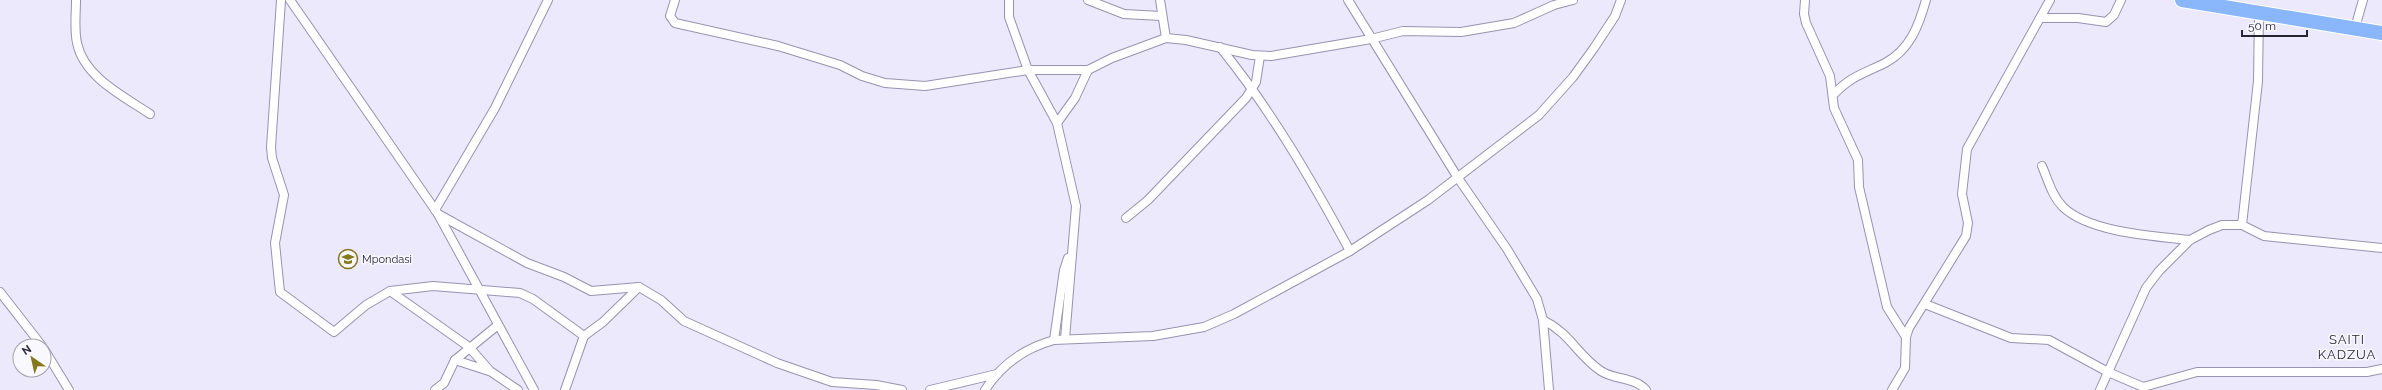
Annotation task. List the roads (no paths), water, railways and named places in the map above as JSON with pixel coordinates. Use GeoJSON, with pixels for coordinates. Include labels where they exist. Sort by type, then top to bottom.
{"type":"FeatureCollection","features":[{"type":"Feature","properties":{"kind":"highway"},"geometry":{"type":"LineString","coordinates":[[2182,0],[2382,33]]}},
{"type":"Feature","properties":{"kind":"street"},"geometry":{"type":"LineString","coordinates":[[76,0],[77,41],[86,64],[106,84],[150,114]]}},
{"type":"Feature","properties":{"kind":"street"},"geometry":{"type":"LineString","coordinates":[[281,0],[271,147],[272,158],[284,195],[275,243],[280,292],[334,332],[366,305],[390,291],[433,286],[480,291],[520,293],[533,299],[584,336]]}},
{"type":"Feature","properties":{"kind":"street"},"geometry":{"type":"LineString","coordinates":[[290,0],[437,212],[534,390]]}},
{"type":"Feature","properties":{"kind":"street"},"geometry":{"type":"LineString","coordinates":[[437,212],[495,108],[548,0]]}},
{"type":"Feature","properties":{"kind":"street"},"geometry":{"type":"LineString","coordinates":[[675,0],[670,16],[675,23],[778,46],[840,65],[862,76],[885,83],[926,86],[1028,70],[1088,70],[1112,58],[1166,38],[1220,47],[1260,56],[1286,55],[1371,39],[1403,31],[1455,32],[1501,26],[1525,20],[1554,5],[1573,0]]}},
{"type":"Feature","properties":{"kind":"street"},"geometry":{"type":"LineString","coordinates":[[1009,0],[1009,17],[1028,70],[1057,123],[1076,206],[1075,232],[1064,270],[1054,340]]}},
{"type":"Feature","properties":{"kind":"street"},"geometry":{"type":"LineString","coordinates":[[1088,0],[1124,14],[1161,16]]}},
{"type":"Feature","properties":{"kind":"street"},"geometry":{"type":"LineString","coordinates":[[1160,0],[1161,16],[1166,38]]}},
{"type":"Feature","properties":{"kind":"street"},"geometry":{"type":"LineString","coordinates":[[1348,0],[1458,178],[1529,284],[1543,320],[1549,390]]}},
{"type":"Feature","properties":{"kind":"street"},"geometry":{"type":"LineString","coordinates":[[985,390],[996,374],[1028,350],[1054,340],[1153,336],[1204,327],[1234,314],[1350,251],[1458,178],[1534,119],[1556,98],[1594,48],[1615,16],[1621,0]]}},
{"type":"Feature","properties":{"kind":"street"},"geometry":{"type":"LineString","coordinates":[[1805,0],[1806,23],[1829,70],[1834,108],[1858,160],[1859,187],[1887,307],[1906,336]]}},
{"type":"Feature","properties":{"kind":"street"},"geometry":{"type":"LineString","coordinates":[[1833,95],[1857,74],[1886,63],[1906,46],[1919,25],[1926,0]]}},
{"type":"Feature","properties":{"kind":"street"},"geometry":{"type":"LineString","coordinates":[[1892,390],[1905,368],[1906,336],[1912,322],[1966,236],[1968,223],[1962,194],[1966,149],[2050,0]]}},
{"type":"Feature","properties":{"kind":"street"},"geometry":{"type":"LineString","coordinates":[[2041,18],[2078,18],[2106,22],[2114,15],[2121,0]]}},
{"type":"Feature","properties":{"kind":"street"},"geometry":{"type":"LineString","coordinates":[[2355,28],[2363,0]]}},
{"type":"Feature","properties":{"kind":"street"},"geometry":{"type":"LineString","coordinates":[[2242,225],[2258,81],[2259,12]]}},
{"type":"Feature","properties":{"kind":"street"},"geometry":{"type":"LineString","coordinates":[[1220,47],[1252,89],[1296,155],[1350,251]]}},
{"type":"Feature","properties":{"kind":"street"},"geometry":{"type":"LineString","coordinates":[[1126,218],[1148,200],[1239,106],[1252,89],[1257,78],[1260,56]]}},
{"type":"Feature","properties":{"kind":"street"},"geometry":{"type":"LineString","coordinates":[[1057,123],[1075,98],[1088,70]]}},
{"type":"Feature","properties":{"kind":"street"},"geometry":{"type":"LineString","coordinates":[[2042,166],[2054,195],[2064,208],[2076,216],[2103,227],[2134,234],[2190,240]]}},
{"type":"Feature","properties":{"kind":"street"},"geometry":{"type":"LineString","coordinates":[[437,212],[527,263],[564,277],[591,291],[639,287],[661,300],[684,321],[777,364],[832,382],[876,385],[902,390]]}},
{"type":"Feature","properties":{"kind":"street"},"geometry":{"type":"LineString","coordinates":[[2100,390],[2146,288],[2159,271],[2190,240],[2222,225],[2242,225],[2264,236],[2382,248]]}},
{"type":"Feature","properties":{"kind":"street"},"geometry":{"type":"LineString","coordinates":[[1065,339],[1071,250]]}},
{"type":"Feature","properties":{"kind":"street"},"geometry":{"type":"LineString","coordinates":[[565,390],[584,336],[603,322],[639,287]]}},
{"type":"Feature","properties":{"kind":"street"},"geometry":{"type":"LineString","coordinates":[[390,291],[469,347],[490,371],[518,390]]}},
{"type":"Feature","properties":{"kind":"street"},"geometry":{"type":"LineString","coordinates":[[0,292],[36,338]]}},
{"type":"Feature","properties":{"kind":"street"},"geometry":{"type":"LineString","coordinates":[[1924,304],[2011,338],[2049,340],[2108,372],[2143,387],[2197,372],[2367,372],[2382,369]]}},
{"type":"Feature","properties":{"kind":"street"},"geometry":{"type":"LineString","coordinates":[[1543,320],[1560,329],[1601,371],[1639,384],[1646,390]]}},
{"type":"Feature","properties":{"kind":"street"},"geometry":{"type":"LineString","coordinates":[[435,390],[444,383],[455,360],[469,347],[498,325]]}},
{"type":"Feature","properties":{"kind":"street"},"geometry":{"type":"LineString","coordinates":[[455,360],[490,371]]}},
{"type":"Feature","properties":{"kind":"street"},"geometry":{"type":"LineString","coordinates":[[52,363],[69,390]]}},
{"type":"Feature","properties":{"kind":"street"},"geometry":{"type":"LineString","coordinates":[[930,390],[996,374]]}},
{"type":"Feature","properties":{"kind":"place","name":"Mpondasi"},"geometry":{"type":"Point","coordinates":[348,259]}},
{"type":"Feature","properties":{"kind":"district","name":"SAITI KADZUA"},"geometry":{"type":"Point","coordinates":[2347,346]}}]}
